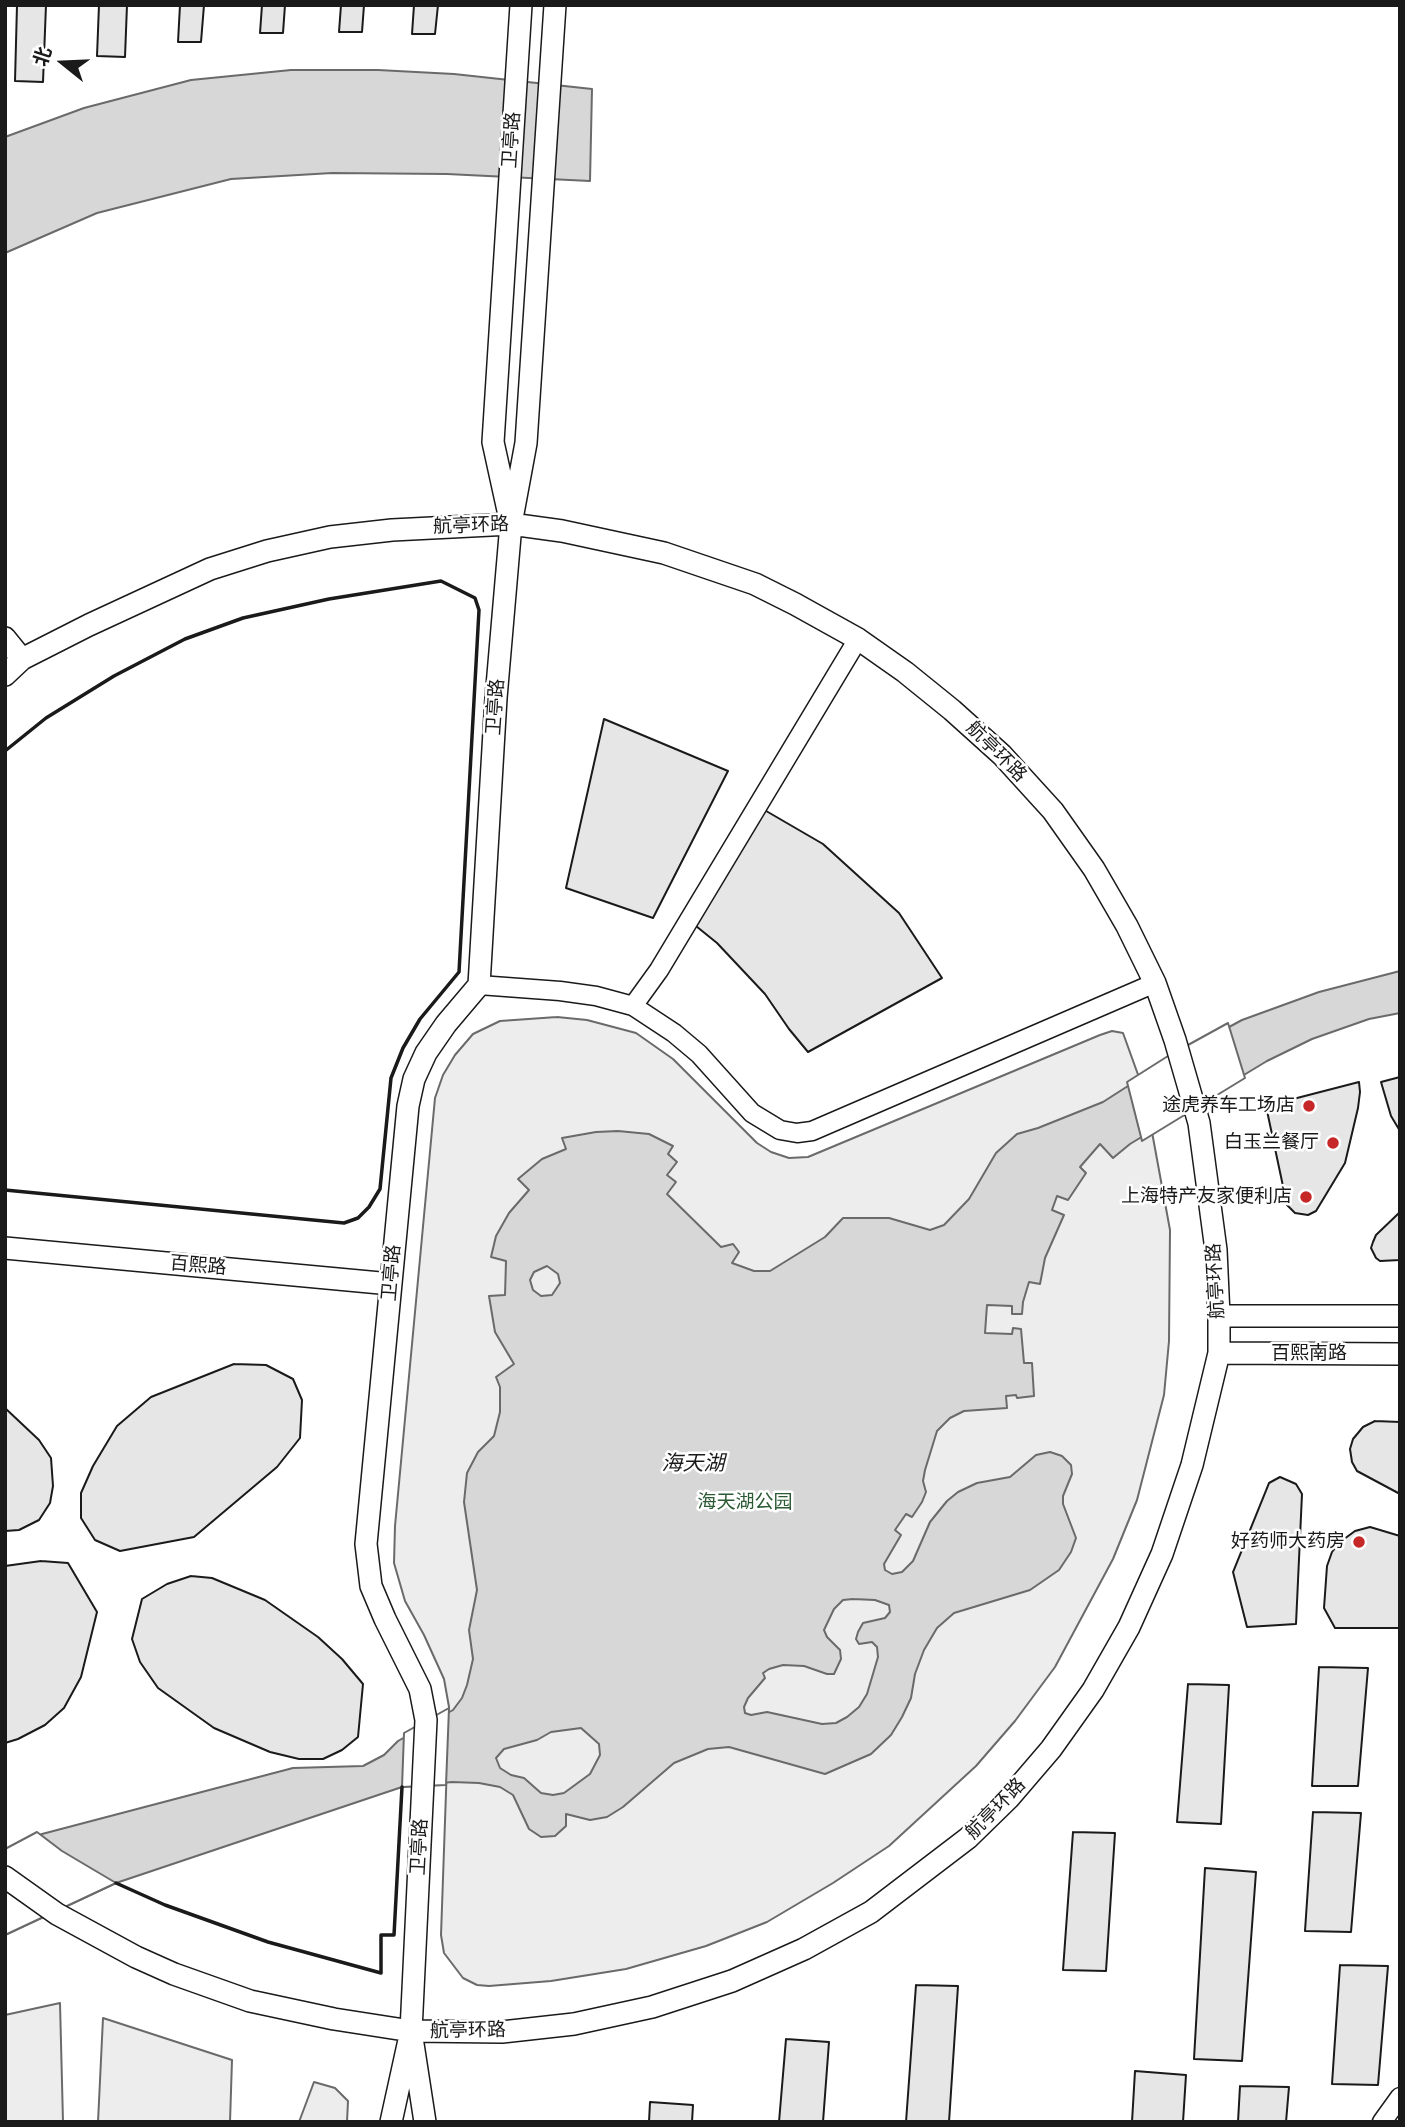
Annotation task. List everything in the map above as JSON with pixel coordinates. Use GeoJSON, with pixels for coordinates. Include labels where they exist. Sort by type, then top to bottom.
{"type":"FeatureCollection","features":[{"type":"Feature","properties":{"kind":"street","name":"卫亭路"},"geometry":{"type":"LineString","coordinates":[[511,524],[492,442],[521,5]]}},
{"type":"Feature","properties":{"kind":"street","name":"卫亭路"},"geometry":{"type":"LineString","coordinates":[[411,2031],[426,1720],[420,1689],[377,1603],[367,1567],[366,1544],[408,1106],[414,1079],[426,1053],[478,985],[496,698],[511,524],[526,443],[555,5]]}},
{"type":"Feature","properties":{"kind":"street","name":"航亭环路"},"geometry":{"type":"LineString","coordinates":[[5,674],[22,659],[155,593],[210,569],[267,551],[330,537],[392,530],[511,524],[612,541],[664,553],[755,584],[858,639],[905,671],[952,710],[1002,755],[1053,811],[1094,869],[1127,926],[1155,983],[1199,1123],[1216,1250],[1219,1316],[1219,1353],[1192,1465],[1162,1554],[1129,1627],[1093,1690],[1051,1749],[1009,1798],[968,1838],[871,1912],[804,1949],[732,1981],[652,2007],[574,2024],[502,2032],[411,2031],[334,2019],[250,2001],[174,1974],[136,1957],[57,1914],[5,1877]]}},
{"type":"Feature","properties":{"kind":"street"},"geometry":{"type":"LineString","coordinates":[[5,638],[22,659]]}},
{"type":"Feature","properties":{"kind":"street"},"geometry":{"type":"LineString","coordinates":[[634,1006],[659,970],[858,639]]}},
{"type":"Feature","properties":{"kind":"street"},"geometry":{"type":"LineString","coordinates":[[478,985],[560,991],[596,996],[634,1006],[699,1054],[752,1113],[780,1130],[797,1133],[812,1131],[1155,983]]}},
{"type":"Feature","properties":{"kind":"street","name":"百熙路"},"geometry":{"type":"LineString","coordinates":[[5,1248],[391,1284]]}},
{"type":"Feature","properties":{"kind":"street","name":"百熙南路"},"geometry":{"type":"LineString","coordinates":[[1219,1316],[1400,1316]]}},
{"type":"Feature","properties":{"kind":"street","name":"百熙南路"},"geometry":{"type":"LineString","coordinates":[[1219,1353],[1400,1354]]}},
{"type":"Feature","properties":{"kind":"street"},"geometry":{"type":"LineString","coordinates":[[391,2122],[411,2031]]}},
{"type":"Feature","properties":{"kind":"street"},"geometry":{"type":"LineString","coordinates":[[411,2031],[425,2122]]}},
{"type":"Feature","properties":{"kind":"street"},"geometry":{"type":"LineString","coordinates":[[1382,2122],[1400,2097]]}},
{"type":"Feature","properties":{"kind":"shaded area","name":"海天湖公园"},"geometry":{"type":"Polygon","coordinates":[[[557,1017],[587,1020],[636,1033],[673,1059],[757,1143],[771,1152],[789,1158],[808,1157],[1100,1035],[1112,1031],[1123,1033],[1145,1094],[1170,1230],[1169,1341],[1164,1395],[1137,1500],[1113,1559],[1055,1667],[1015,1721],[976,1766],[889,1846],[767,1922],[706,1946],[626,1969],[551,1981],[489,1986],[477,1985],[463,1978],[444,1953],[441,1935],[449,1707],[444,1679],[405,1601],[394,1563],[395,1526],[435,1098],[443,1075],[455,1055],[473,1034],[500,1021],[557,1017]]]}},
{"type":"Feature","properties":{"kind":"shaded area"},"geometry":{"type":"Polygon","coordinates":[[[60,2003],[63,2122],[5,2122],[5,2015],[60,2003]]]}},
{"type":"Feature","properties":{"kind":"shaded area"},"geometry":{"type":"Polygon","coordinates":[[[103,2018],[232,2060],[230,2122],[98,2122],[103,2018]]]}},
{"type":"Feature","properties":{"kind":"shaded area"},"geometry":{"type":"Polygon","coordinates":[[[314,2082],[335,2088],[348,2101],[347,2122],[299,2122],[314,2082]]]}},
{"type":"Feature","properties":{"kind":"water"},"geometry":{"type":"Polygon","coordinates":[[[291,70],[378,70],[454,74],[592,89],[590,181],[447,174],[332,173],[231,179],[97,213],[5,253],[5,137],[84,108],[191,80],[291,70]]]}},
{"type":"Feature","properties":{"kind":"water","name":"海天湖"},"geometry":{"type":"Polygon","coordinates":[[[1400,971],[1400,1013],[1369,1019],[1312,1039],[1267,1061],[1130,1144],[1113,1158],[1100,1144],[1080,1167],[1086,1173],[1068,1200],[1057,1196],[1052,1210],[1064,1215],[1045,1258],[1040,1284],[1029,1282],[1022,1314],[1012,1314],[1012,1306],[987,1305],[985,1333],[1012,1334],[1013,1328],[1021,1329],[1024,1363],[1032,1363],[1034,1396],[1006,1396],[1007,1408],[964,1411],[950,1418],[937,1431],[923,1481],[926,1492],[912,1517],[906,1514],[895,1530],[901,1535],[884,1564],[885,1570],[892,1574],[902,1572],[913,1561],[930,1522],[958,1492],[977,1483],[1010,1477],[1036,1455],[1050,1452],[1062,1456],[1071,1465],[1072,1474],[1063,1496],[1063,1504],[1076,1538],[1071,1552],[1059,1570],[1030,1590],[954,1613],[937,1628],[924,1650],[915,1674],[911,1698],[902,1717],[891,1735],[871,1754],[825,1774],[729,1747],[708,1749],[674,1763],[623,1807],[607,1817],[590,1820],[566,1814],[566,1826],[555,1836],[541,1837],[529,1829],[513,1795],[500,1787],[452,1782],[402,1787],[116,1883],[5,1935],[5,1853],[42,1834],[293,1768],[363,1766],[384,1755],[398,1741],[453,1710],[462,1698],[473,1659],[469,1630],[477,1590],[464,1502],[467,1473],[478,1452],[494,1436],[500,1412],[500,1387],[496,1377],[514,1364],[495,1332],[489,1296],[505,1295],[506,1261],[491,1257],[496,1236],[509,1213],[529,1190],[518,1179],[542,1159],[566,1149],[562,1138],[618,1131],[649,1134],[673,1146],[668,1154],[677,1162],[667,1175],[676,1182],[667,1194],[721,1247],[733,1244],[739,1252],[732,1263],[754,1271],[770,1271],[825,1237],[843,1218],[889,1218],[930,1230],[944,1225],[969,1199],[996,1153],[1017,1134],[1103,1102],[1170,1059],[1242,1020],[1319,992],[1400,971]],[[547,1266],[534,1272],[530,1280],[533,1290],[541,1296],[552,1295],[560,1283],[558,1274],[547,1266]],[[843,1600],[834,1609],[824,1630],[840,1650],[841,1659],[834,1674],[804,1666],[783,1665],[769,1669],[763,1673],[765,1678],[748,1698],[744,1707],[745,1713],[751,1715],[767,1712],[822,1724],[836,1723],[859,1707],[867,1694],[878,1657],[877,1647],[872,1642],[859,1644],[856,1639],[858,1632],[863,1623],[885,1618],[890,1612],[889,1605],[875,1600],[843,1600]],[[581,1728],[551,1732],[537,1740],[504,1749],[496,1758],[500,1768],[511,1775],[524,1778],[541,1793],[553,1795],[564,1793],[590,1774],[600,1755],[599,1744],[581,1728]]]}},
{"type":"Feature","properties":{"kind":"pier"},"geometry":{"type":"Polygon","coordinates":[[[1228,1023],[1245,1078],[1142,1141],[1127,1082],[1228,1023]]]}},
{"type":"Feature","properties":{"kind":"pier"},"geometry":{"type":"Polygon","coordinates":[[[449,1708],[446,1785],[402,1787],[404,1733],[449,1708]]]}},
{"type":"Feature","properties":{"kind":"pier"},"geometry":{"type":"Polygon","coordinates":[[[37,1832],[62,1851],[116,1883],[5,1935],[5,1849],[37,1832]]]}},
{"type":"Feature","properties":{"kind":"building"},"geometry":{"type":"Polygon","coordinates":[[[17,5],[46,5],[43,82],[15,81],[17,5]]]}},
{"type":"Feature","properties":{"kind":"building"},"geometry":{"type":"Polygon","coordinates":[[[99,5],[127,5],[125,57],[97,56],[99,5]]]}},
{"type":"Feature","properties":{"kind":"building"},"geometry":{"type":"Polygon","coordinates":[[[180,5],[204,5],[201,42],[178,42],[180,5]]]}},
{"type":"Feature","properties":{"kind":"building"},"geometry":{"type":"Polygon","coordinates":[[[262,5],[285,5],[283,33],[260,33],[262,5]]]}},
{"type":"Feature","properties":{"kind":"building"},"geometry":{"type":"Polygon","coordinates":[[[341,5],[364,5],[362,32],[339,32],[341,5]]]}},
{"type":"Feature","properties":{"kind":"building"},"geometry":{"type":"Polygon","coordinates":[[[414,5],[438,5],[435,34],[412,34],[414,5]]]}},
{"type":"Feature","properties":{"kind":"building"},"geometry":{"type":"Polygon","coordinates":[[[604,719],[728,771],[653,918],[566,888],[604,719]]]}},
{"type":"Feature","properties":{"kind":"building"},"geometry":{"type":"Polygon","coordinates":[[[761,808],[823,844],[899,913],[942,978],[808,1052],[765,994],[717,943],[691,922],[761,808]]]}},
{"type":"Feature","properties":{"kind":"building"},"geometry":{"type":"Polygon","coordinates":[[[1400,1077],[1400,1131],[1391,1116],[1381,1082],[1400,1077]]]}},
{"type":"Feature","properties":{"kind":"building"},"geometry":{"type":"Polygon","coordinates":[[[1359,1082],[1358,1108],[1345,1163],[1316,1211],[1308,1215],[1295,1213],[1287,1205],[1266,1106],[1359,1082]]]}},
{"type":"Feature","properties":{"kind":"building"},"geometry":{"type":"Polygon","coordinates":[[[1400,1212],[1400,1260],[1380,1261],[1371,1248],[1373,1242],[1376,1235],[1400,1212]]]}},
{"type":"Feature","properties":{"kind":"building"},"geometry":{"type":"Polygon","coordinates":[[[234,1364],[266,1365],[293,1379],[302,1400],[300,1438],[277,1467],[194,1537],[120,1551],[95,1540],[81,1518],[81,1493],[93,1466],[117,1426],[151,1397],[234,1364]]]}},
{"type":"Feature","properties":{"kind":"building"},"geometry":{"type":"Polygon","coordinates":[[[5,1408],[39,1440],[51,1458],[53,1486],[50,1503],[39,1520],[19,1530],[5,1531],[5,1408]]]}},
{"type":"Feature","properties":{"kind":"building"},"geometry":{"type":"Polygon","coordinates":[[[1375,1421],[1400,1422],[1400,1494],[1357,1471],[1352,1462],[1350,1449],[1353,1439],[1363,1427],[1375,1421]]]}},
{"type":"Feature","properties":{"kind":"building"},"geometry":{"type":"Polygon","coordinates":[[[1280,1477],[1296,1484],[1302,1494],[1296,1624],[1247,1627],[1233,1572],[1269,1483],[1280,1477]]]}},
{"type":"Feature","properties":{"kind":"building"},"geometry":{"type":"Polygon","coordinates":[[[1370,1527],[1400,1536],[1400,1628],[1335,1628],[1324,1608],[1327,1566],[1332,1552],[1340,1542],[1355,1531],[1370,1527]]]}},
{"type":"Feature","properties":{"kind":"building"},"geometry":{"type":"Polygon","coordinates":[[[41,1561],[68,1563],[97,1612],[81,1677],[64,1708],[45,1725],[5,1743],[5,1566],[41,1561]]]}},
{"type":"Feature","properties":{"kind":"building"},"geometry":{"type":"Polygon","coordinates":[[[191,1576],[212,1578],[265,1600],[318,1637],[342,1659],[363,1684],[358,1737],[342,1750],[323,1759],[299,1759],[270,1752],[214,1728],[158,1688],[140,1662],[132,1639],[142,1599],[167,1584],[191,1576]]]}},
{"type":"Feature","properties":{"kind":"building"},"geometry":{"type":"Polygon","coordinates":[[[1319,1667],[1368,1668],[1358,1786],[1312,1786],[1319,1667]]]}},
{"type":"Feature","properties":{"kind":"building"},"geometry":{"type":"Polygon","coordinates":[[[1188,1684],[1229,1685],[1221,1824],[1177,1822],[1188,1684]]]}},
{"type":"Feature","properties":{"kind":"building"},"geometry":{"type":"Polygon","coordinates":[[[1313,1812],[1361,1813],[1351,1932],[1305,1931],[1313,1812]]]}},
{"type":"Feature","properties":{"kind":"building"},"geometry":{"type":"Polygon","coordinates":[[[1073,1832],[1115,1833],[1106,1971],[1063,1970],[1073,1832]]]}},
{"type":"Feature","properties":{"kind":"building"},"geometry":{"type":"Polygon","coordinates":[[[1205,1868],[1256,1872],[1242,2061],[1194,2059],[1205,1868]]]}},
{"type":"Feature","properties":{"kind":"building"},"geometry":{"type":"Polygon","coordinates":[[[1340,1965],[1388,1966],[1378,2085],[1332,2084],[1340,1965]]]}},
{"type":"Feature","properties":{"kind":"building"},"geometry":{"type":"Polygon","coordinates":[[[916,1985],[958,1986],[949,2122],[906,2122],[916,1985]]]}},
{"type":"Feature","properties":{"kind":"building"},"geometry":{"type":"Polygon","coordinates":[[[786,2039],[829,2042],[823,2122],[779,2122],[786,2039]]]}},
{"type":"Feature","properties":{"kind":"building"},"geometry":{"type":"Polygon","coordinates":[[[1135,2071],[1186,2075],[1183,2122],[1132,2122],[1135,2071]]]}},
{"type":"Feature","properties":{"kind":"building"},"geometry":{"type":"Polygon","coordinates":[[[1240,2086],[1289,2087],[1286,2122],[1238,2122],[1240,2086]]]}},
{"type":"Feature","properties":{"kind":"building"},"geometry":{"type":"Polygon","coordinates":[[[650,2102],[693,2105],[692,2122],[649,2122],[650,2102]]]}},
{"type":"Feature","properties":{"kind":"wall"},"geometry":{"type":"LineString","coordinates":[[5,751],[46,718],[114,676],[185,639],[243,618],[329,599],[441,581],[475,598],[479,610],[459,972],[420,1019],[403,1048],[391,1078],[380,1189],[369,1207],[358,1218],[344,1223],[5,1190]]}},
{"type":"Feature","properties":{"kind":"wall"},"geometry":{"type":"LineString","coordinates":[[116,1883],[165,1905],[268,1942],[381,1973],[381,1935],[394,1935],[402,1787]]}},
{"type":"Feature","properties":{"kind":"place","name":"途虎养车工场店"},"geometry":{"type":"Point","coordinates":[1309,1106]}},
{"type":"Feature","properties":{"kind":"place","name":"白玉兰餐厅"},"geometry":{"type":"Point","coordinates":[1333,1143]}},
{"type":"Feature","properties":{"kind":"place","name":"上海特产友家便利店"},"geometry":{"type":"Point","coordinates":[1306,1197]}},
{"type":"Feature","properties":{"kind":"place","name":"好药师大药房"},"geometry":{"type":"Point","coordinates":[1359,1542]}}]}
